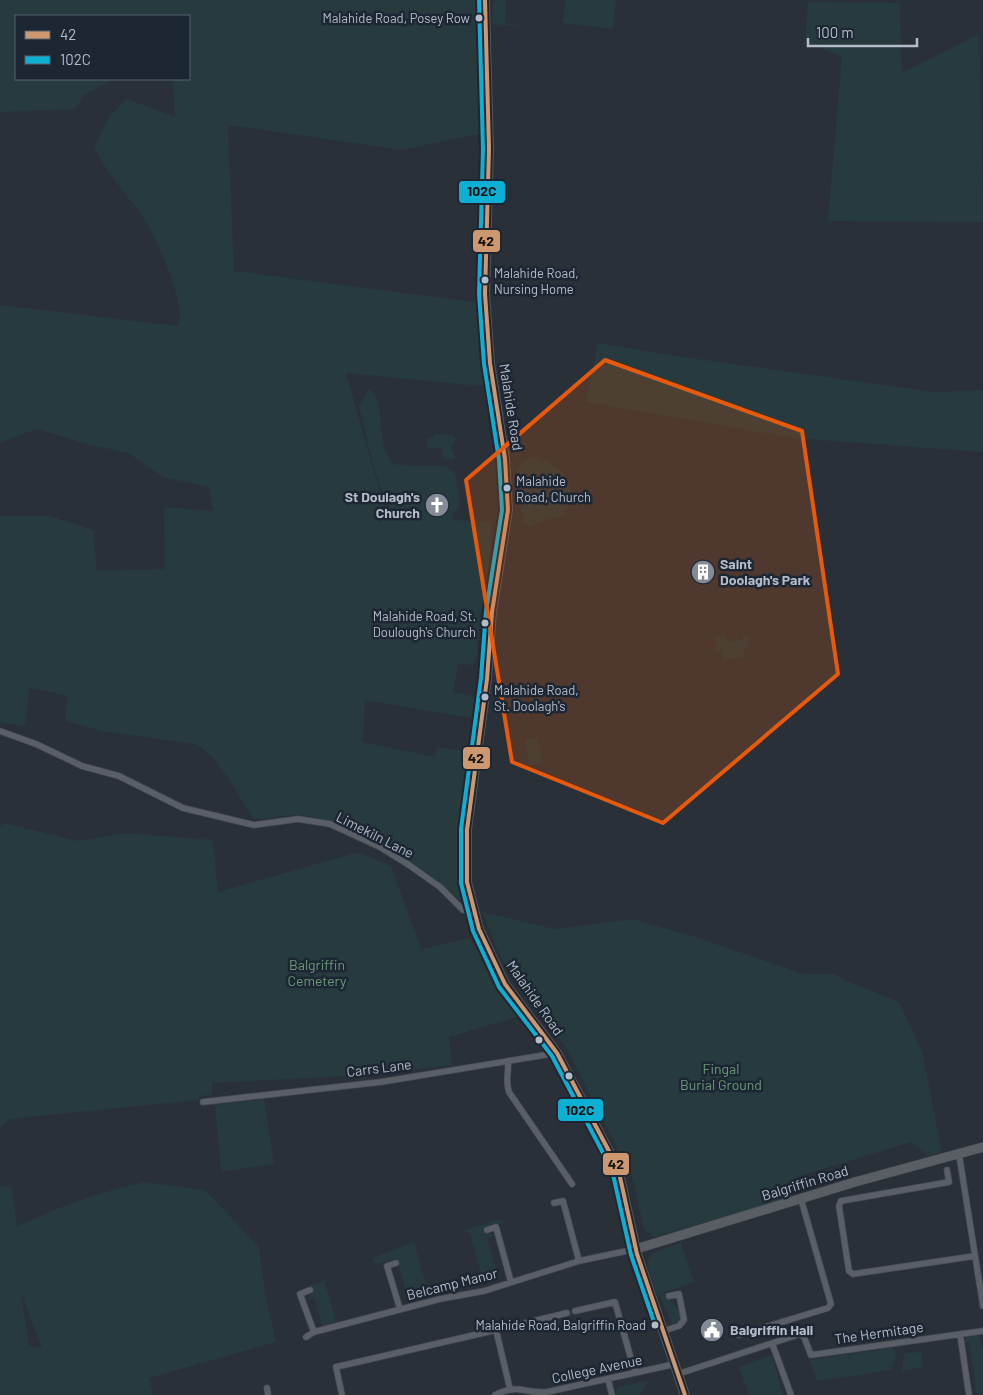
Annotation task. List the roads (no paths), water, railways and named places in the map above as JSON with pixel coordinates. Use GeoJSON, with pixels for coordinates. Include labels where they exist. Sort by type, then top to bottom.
{"type":"FeatureCollection","features":[{"type":"Feature","properties":{"kind":"main road","name":"Malahide Road"},"geometry":{"type":"LineString","coordinates":[[485,0],[489,149],[485,294],[488,348],[504,449],[508,510],[492,612],[486,689],[467,830],[467,882],[473,911],[486,947],[505,984],[557,1054],[618,1168],[636,1249],[685,1395]]}},
{"type":"Feature","properties":{"kind":"main road","name":"Balgriffin Road"},"geometry":{"type":"LineString","coordinates":[[636,1249],[983,1146]]}},
{"type":"Feature","properties":{"kind":"street","name":"Limekiln Lane"},"geometry":{"type":"LineString","coordinates":[[0,731],[36,744],[82,766],[119,776],[183,808],[254,825],[298,819],[330,824],[380,847],[440,887],[463,910],[473,911]]}},
{"type":"Feature","properties":{"kind":"street","name":"Carrs Lane"},"geometry":{"type":"LineString","coordinates":[[204,1102],[381,1082],[557,1054]]}},
{"type":"Feature","properties":{"kind":"street"},"geometry":{"type":"LineString","coordinates":[[508,1061],[509,1072],[506,1080],[509,1092],[572,1184]]}},
{"type":"Feature","properties":{"kind":"street"},"geometry":{"type":"LineString","coordinates":[[959,1154],[975,1256],[980,1273],[983,1306]]}},
{"type":"Feature","properties":{"kind":"street"},"geometry":{"type":"LineString","coordinates":[[947,1170],[949,1182],[842,1201],[839,1206],[849,1271],[853,1274],[975,1256]]}},
{"type":"Feature","properties":{"kind":"street"},"geometry":{"type":"LineString","coordinates":[[739,1336],[828,1308],[830,1304],[801,1199]]}},
{"type":"Feature","properties":{"kind":"street"},"geometry":{"type":"LineString","coordinates":[[554,1204],[563,1201],[579,1261]]}},
{"type":"Feature","properties":{"kind":"street","name":"Belcamp Manor"},"geometry":{"type":"LineString","coordinates":[[487,1230],[496,1227],[511,1282]]}},
{"type":"Feature","properties":{"kind":"street","name":"Belcamp Manor"},"geometry":{"type":"LineString","coordinates":[[306,1337],[314,1332],[400,1309],[484,1291],[579,1261],[636,1249]]}},
{"type":"Feature","properties":{"kind":"street","name":"Belcamp Manor"},"geometry":{"type":"LineString","coordinates":[[396,1263],[387,1266],[400,1309]]}},
{"type":"Feature","properties":{"kind":"street"},"geometry":{"type":"LineString","coordinates":[[310,1290],[300,1294],[314,1332]]}},
{"type":"Feature","properties":{"kind":"street"},"geometry":{"type":"LineString","coordinates":[[663,1331],[684,1322],[678,1294],[669,1296]]}},
{"type":"Feature","properties":{"kind":"street"},"geometry":{"type":"LineString","coordinates":[[575,1311],[615,1302],[635,1373]]}},
{"type":"Feature","properties":{"kind":"street"},"geometry":{"type":"LineString","coordinates":[[342,1395],[336,1367],[567,1313]]}},
{"type":"Feature","properties":{"kind":"street"},"geometry":{"type":"LineString","coordinates":[[496,1330],[510,1389],[496,1395]]}},
{"type":"Feature","properties":{"kind":"street","name":"The Hermitage"},"geometry":{"type":"LineString","coordinates":[[678,1374],[800,1334],[804,1337],[811,1355],[983,1331]]}},
{"type":"Feature","properties":{"kind":"street"},"geometry":{"type":"LineString","coordinates":[[960,1334],[969,1395]]}},
{"type":"Feature","properties":{"kind":"street"},"geometry":{"type":"LineString","coordinates":[[772,1343],[791,1395]]}},
{"type":"Feature","properties":{"kind":"street","name":"College Avenue"},"geometry":{"type":"LineString","coordinates":[[510,1389],[516,1388],[537,1394],[675,1364]]}},
{"type":"Feature","properties":{"kind":"street"},"geometry":{"type":"LineString","coordinates":[[608,1379],[612,1395]]}},
{"type":"Feature","properties":{"kind":"street"},"geometry":{"type":"LineString","coordinates":[[267,1388],[268,1395]]}},
{"type":"Feature","properties":{"kind":"place","name":"Malahide Road, Posey Row"},"geometry":{"type":"Point","coordinates":[479,18]}},
{"type":"Feature","properties":{"kind":"place","name":"Malahide Road, Nursing Home"},"geometry":{"type":"Point","coordinates":[485,280]}},
{"type":"Feature","properties":{"kind":"place","name":"Malahide Road, Church"},"geometry":{"type":"Point","coordinates":[507,488]}},
{"type":"Feature","properties":{"kind":"place","name":"St Doulagh's Church"},"geometry":{"type":"Point","coordinates":[437,505]}},
{"type":"Feature","properties":{"kind":"place","name":"Saint Doolagh's Park"},"geometry":{"type":"Point","coordinates":[703,572]}},
{"type":"Feature","properties":{"kind":"place","name":"Malahide Road, St. Doulough's Church"},"geometry":{"type":"Point","coordinates":[485,623]}},
{"type":"Feature","properties":{"kind":"place","name":"Malahide Road, St. Doolagh's"},"geometry":{"type":"Point","coordinates":[485,697]}},
{"type":"Feature","properties":{"kind":"place","name":"Malahide Road, Balgriffin Road"},"geometry":{"type":"Point","coordinates":[655,1325]}},
{"type":"Feature","properties":{"kind":"place","name":"Balgriffin Hall"},"geometry":{"type":"Point","coordinates":[712,1330]}},
{"type":"Feature","properties":{"kind":"park label","name":"Balgriffin Cemetery"},"geometry":{"type":"Point","coordinates":[317,974]}},
{"type":"Feature","properties":{"kind":"park label","name":"Fingal Burial Ground"},"geometry":{"type":"Point","coordinates":[721,1078]}}]}
